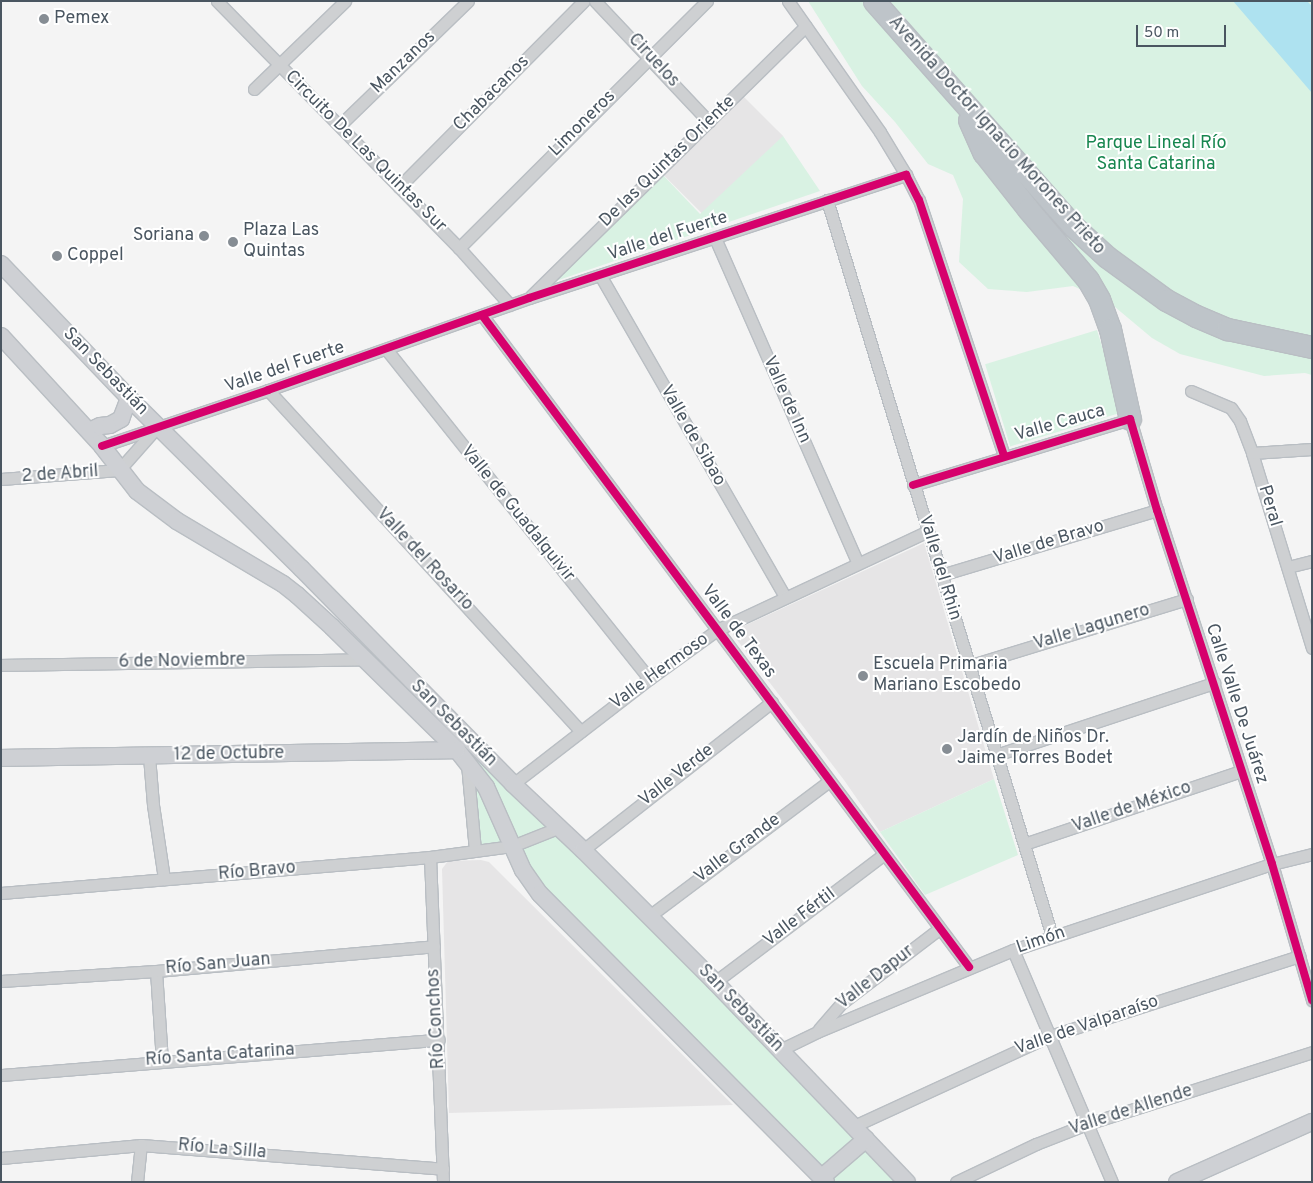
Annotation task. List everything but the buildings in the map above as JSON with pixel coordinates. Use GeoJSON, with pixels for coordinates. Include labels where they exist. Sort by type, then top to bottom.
{"type":"FeatureCollection","features":[{"type":"Feature","properties":{"kind":"highway","name":"Avenida Doctor Ignacio Morones Prieto"},"geometry":{"type":"LineString","coordinates":[[874,1],[957,97],[1074,226],[1107,257],[1166,300],[1227,329],[1312,346]]}},
{"type":"Feature","properties":{"kind":"highway"},"geometry":{"type":"LineString","coordinates":[[957,97],[984,153],[1028,210],[1088,280],[1110,329],[1130,419]]}},
{"type":"Feature","properties":{"kind":"main road","name":"San Sebastián"},"geometry":{"type":"LineString","coordinates":[[1,264],[129,398],[513,784],[583,850],[715,982],[907,1182]]}},
{"type":"Feature","properties":{"kind":"main road","name":"San Sebastián"},"geometry":{"type":"LineString","coordinates":[[1,336],[102,446],[137,491],[155,506],[290,589],[332,626],[363,659],[462,755],[486,787],[512,846],[531,882],[553,908],[824,1179]]}},
{"type":"Feature","properties":{"kind":"main road"},"geometry":{"type":"LineString","coordinates":[[89,432],[121,419],[129,398]]}},
{"type":"Feature","properties":{"kind":"main road","name":"12 de Octubre"},"geometry":{"type":"LineString","coordinates":[[1,758],[462,755]]}},
{"type":"Feature","properties":{"kind":"main road"},"geometry":{"type":"LineString","coordinates":[[1177,1182],[1312,1122]]}},
{"type":"Feature","properties":{"kind":"main road"},"geometry":{"type":"LineString","coordinates":[[824,1179],[866,1139]]}},
{"type":"Feature","properties":{"kind":"street"},"geometry":{"type":"LineString","coordinates":[[254,89],[345,1]]}},
{"type":"Feature","properties":{"kind":"street","name":"Manzanos"},"geometry":{"type":"LineString","coordinates":[[340,124],[468,1]]}},
{"type":"Feature","properties":{"kind":"street","name":"Chabacanos"},"geometry":{"type":"LineString","coordinates":[[400,187],[584,1]]}},
{"type":"Feature","properties":{"kind":"street","name":"Ciruelos"},"geometry":{"type":"LineString","coordinates":[[595,1],[650,57],[709,122]]}},
{"type":"Feature","properties":{"kind":"street","name":"Limoneros"},"geometry":{"type":"LineString","coordinates":[[459,248],[707,1]]}},
{"type":"Feature","properties":{"kind":"street"},"geometry":{"type":"LineString","coordinates":[[788,1],[880,132],[920,200],[1004,456]]}},
{"type":"Feature","properties":{"kind":"street","name":"Circuito De Las Quintas Sur"},"geometry":{"type":"LineString","coordinates":[[220,2],[278,65],[340,124],[459,248],[510,305]]}},
{"type":"Feature","properties":{"kind":"street","name":"De las Quintas Oriente"},"geometry":{"type":"LineString","coordinates":[[529,298],[806,26]]}},
{"type":"Feature","properties":{"kind":"street","name":"Valle del Fuerte"},"geometry":{"type":"LineString","coordinates":[[102,446],[529,298],[906,175]]}},
{"type":"Feature","properties":{"kind":"street","name":"Valle del Rhin"},"geometry":{"type":"LineString","coordinates":[[827,200],[1052,936]]}},
{"type":"Feature","properties":{"kind":"street","name":"Valle de Inn"},"geometry":{"type":"LineString","coordinates":[[715,238],[858,563]]}},
{"type":"Feature","properties":{"kind":"street","name":"Valle de Sibao"},"geometry":{"type":"LineString","coordinates":[[600,276],[785,597]]}},
{"type":"Feature","properties":{"kind":"street","name":"Valle de Texas"},"geometry":{"type":"LineString","coordinates":[[482,315],[969,967]]}},
{"type":"Feature","properties":{"kind":"street","name":"Valle de Guadalquivir"},"geometry":{"type":"LineString","coordinates":[[386,349],[649,678]]}},
{"type":"Feature","properties":{"kind":"street","name":"Valle del Rosario"},"geometry":{"type":"LineString","coordinates":[[268,390],[581,731]]}},
{"type":"Feature","properties":{"kind":"street","name":"Peral"},"geometry":{"type":"LineString","coordinates":[[1192,392],[1231,408],[1240,421],[1252,453],[1312,648]]}},
{"type":"Feature","properties":{"kind":"street","name":"Valle Cauca"},"geometry":{"type":"LineString","coordinates":[[913,485],[1130,419]]}},
{"type":"Feature","properties":{"kind":"street","name":"Calle Valle De Juárez"},"geometry":{"type":"LineString","coordinates":[[1130,419],[1157,510],[1272,864],[1312,1000]]}},
{"type":"Feature","properties":{"kind":"street"},"geometry":{"type":"LineString","coordinates":[[119,470],[158,426]]}},
{"type":"Feature","properties":{"kind":"street"},"geometry":{"type":"LineString","coordinates":[[1252,453],[1312,449]]}},
{"type":"Feature","properties":{"kind":"street","name":"2 de Abril"},"geometry":{"type":"LineString","coordinates":[[1,479],[119,470]]}},
{"type":"Feature","properties":{"kind":"street","name":"Valle de Bravo"},"geometry":{"type":"LineString","coordinates":[[942,575],[1157,510]]}},
{"type":"Feature","properties":{"kind":"street","name":"Valle Hermoso"},"geometry":{"type":"LineString","coordinates":[[513,784],[649,678],[717,630],[928,531]]}},
{"type":"Feature","properties":{"kind":"street"},"geometry":{"type":"LineString","coordinates":[[1288,567],[1312,561]]}},
{"type":"Feature","properties":{"kind":"street","name":"Valle Lagunero"},"geometry":{"type":"LineString","coordinates":[[968,666],[1187,599]]}},
{"type":"Feature","properties":{"kind":"street","name":"6 de Noviembre"},"geometry":{"type":"LineString","coordinates":[[1,664],[363,659]]}},
{"type":"Feature","properties":{"kind":"street"},"geometry":{"type":"LineString","coordinates":[[996,755],[1214,683]]}},
{"type":"Feature","properties":{"kind":"street","name":"Valle Verde"},"geometry":{"type":"LineString","coordinates":[[583,850],[772,702]]}},
{"type":"Feature","properties":{"kind":"street"},"geometry":{"type":"LineString","coordinates":[[462,755],[475,852]]}},
{"type":"Feature","properties":{"kind":"street"},"geometry":{"type":"LineString","coordinates":[[149,756],[154,819],[164,880]]}},
{"type":"Feature","properties":{"kind":"street","name":"Valle de México"},"geometry":{"type":"LineString","coordinates":[[1024,844],[1241,771]]}},
{"type":"Feature","properties":{"kind":"street","name":"Valle Grande"},"geometry":{"type":"LineString","coordinates":[[648,917],[829,781]]}},
{"type":"Feature","properties":{"kind":"street","name":"Río Bravo"},"geometry":{"type":"LineString","coordinates":[[1,893],[475,852],[512,846],[560,828]]}},
{"type":"Feature","properties":{"kind":"street","name":"Valle Fértil"},"geometry":{"type":"LineString","coordinates":[[715,982],[884,854]]}},
{"type":"Feature","properties":{"kind":"street","name":"Limón"},"geometry":{"type":"LineString","coordinates":[[780,1050],[817,1032],[1013,950],[1272,864],[1312,854]]}},
{"type":"Feature","properties":{"kind":"street","name":"Río Conchos"},"geometry":{"type":"LineString","coordinates":[[430,857],[439,1040],[443,1182]]}},
{"type":"Feature","properties":{"kind":"street","name":"Valle Dapur"},"geometry":{"type":"LineString","coordinates":[[817,1032],[842,1003],[940,928]]}},
{"type":"Feature","properties":{"kind":"street","name":"Río San Juan"},"geometry":{"type":"LineString","coordinates":[[1,981],[156,971],[434,946]]}},
{"type":"Feature","properties":{"kind":"street"},"geometry":{"type":"LineString","coordinates":[[1013,950],[1112,1182]]}},
{"type":"Feature","properties":{"kind":"street","name":"Valle de Valparaíso"},"geometry":{"type":"LineString","coordinates":[[854,1126],[1050,1036],[1299,956]]}},
{"type":"Feature","properties":{"kind":"street"},"geometry":{"type":"LineString","coordinates":[[156,971],[162,1060]]}},
{"type":"Feature","properties":{"kind":"street","name":"Río Santa Catarina"},"geometry":{"type":"LineString","coordinates":[[1,1075],[162,1060],[439,1040]]}},
{"type":"Feature","properties":{"kind":"street","name":"Valle de Allende"},"geometry":{"type":"LineString","coordinates":[[956,1182],[1036,1144],[1087,1124],[1312,1052]]}},
{"type":"Feature","properties":{"kind":"street"},"geometry":{"type":"LineString","coordinates":[[137,1182],[141,1145]]}},
{"type":"Feature","properties":{"kind":"street","name":"Río La Silla"},"geometry":{"type":"LineString","coordinates":[[1,1158],[141,1145],[442,1169]]}},
{"type":"Feature","properties":{"kind":"shaded area"},"geometry":{"type":"Polygon","coordinates":[[[743,96],[783,136],[704,216],[664,175],[743,96]]]}},
{"type":"Feature","properties":{"kind":"shaded area","name":"Escuela Primaria Mariano Escobedo"},"geometry":{"type":"Polygon","coordinates":[[[924,543],[994,779],[880,832],[844,780],[731,632],[924,543]]]}},
{"type":"Feature","properties":{"kind":"shaded area"},"geometry":{"type":"Polygon","coordinates":[[[481,860],[489,862],[733,1105],[449,1113],[442,869],[448,861],[481,860]]]}},
{"type":"Feature","properties":{"kind":"green space","name":"Parque Lineal Río Santa Catarina"},"geometry":{"type":"Polygon","coordinates":[[[808,1],[1312,1],[1312,375],[1305,373],[1264,376],[1180,354],[1152,338],[1109,302],[1073,286],[1027,292],[988,289],[959,262],[963,199],[953,175],[928,164],[895,122],[862,86],[808,1]]]}},
{"type":"Feature","properties":{"kind":"green space"},"geometry":{"type":"Polygon","coordinates":[[[783,136],[820,191],[547,284],[662,174],[700,214],[783,136]]]}},
{"type":"Feature","properties":{"kind":"green space"},"geometry":{"type":"Polygon","coordinates":[[[1097,330],[1122,412],[1010,446],[985,364],[1097,330]]]}},
{"type":"Feature","properties":{"kind":"green space"},"geometry":{"type":"Polygon","coordinates":[[[480,750],[907,1182],[826,1182],[553,909],[512,846],[475,851],[466,761],[480,750]]]}},
{"type":"Feature","properties":{"kind":"green space"},"geometry":{"type":"Polygon","coordinates":[[[994,779],[1018,855],[925,895],[880,832],[994,779]]]}},
{"type":"Feature","properties":{"kind":"water"},"geometry":{"type":"Polygon","coordinates":[[[1233,1],[1307,1],[1312,6],[1312,93],[1233,1]]]}},
{"type":"Feature","properties":{"kind":"cycle path"},"geometry":{"type":"LineString","coordinates":[[102,446],[529,298],[906,175],[919,200],[1004,456]]}},
{"type":"Feature","properties":{"kind":"cycle path"},"geometry":{"type":"LineString","coordinates":[[482,315],[969,967]]}},
{"type":"Feature","properties":{"kind":"cycle path"},"geometry":{"type":"LineString","coordinates":[[913,485],[1130,419],[1157,510],[1272,864],[1312,1000]]}},
{"type":"Feature","properties":{"kind":"place","name":"Pemex"},"geometry":{"type":"Point","coordinates":[44,19]}},
{"type":"Feature","properties":{"kind":"place","name":"Soriana"},"geometry":{"type":"Point","coordinates":[204,236]}},
{"type":"Feature","properties":{"kind":"place","name":"Plaza Las Quintas"},"geometry":{"type":"Point","coordinates":[233,242]}},
{"type":"Feature","properties":{"kind":"place","name":"Coppel"},"geometry":{"type":"Point","coordinates":[57,256]}},
{"type":"Feature","properties":{"kind":"place","name":"Escuela Primaria Mariano Escobedo"},"geometry":{"type":"Point","coordinates":[863,676]}},
{"type":"Feature","properties":{"kind":"place","name":"Jardín de Niños Dr. Jaime Torres Bodet"},"geometry":{"type":"Point","coordinates":[947,749]}}]}
